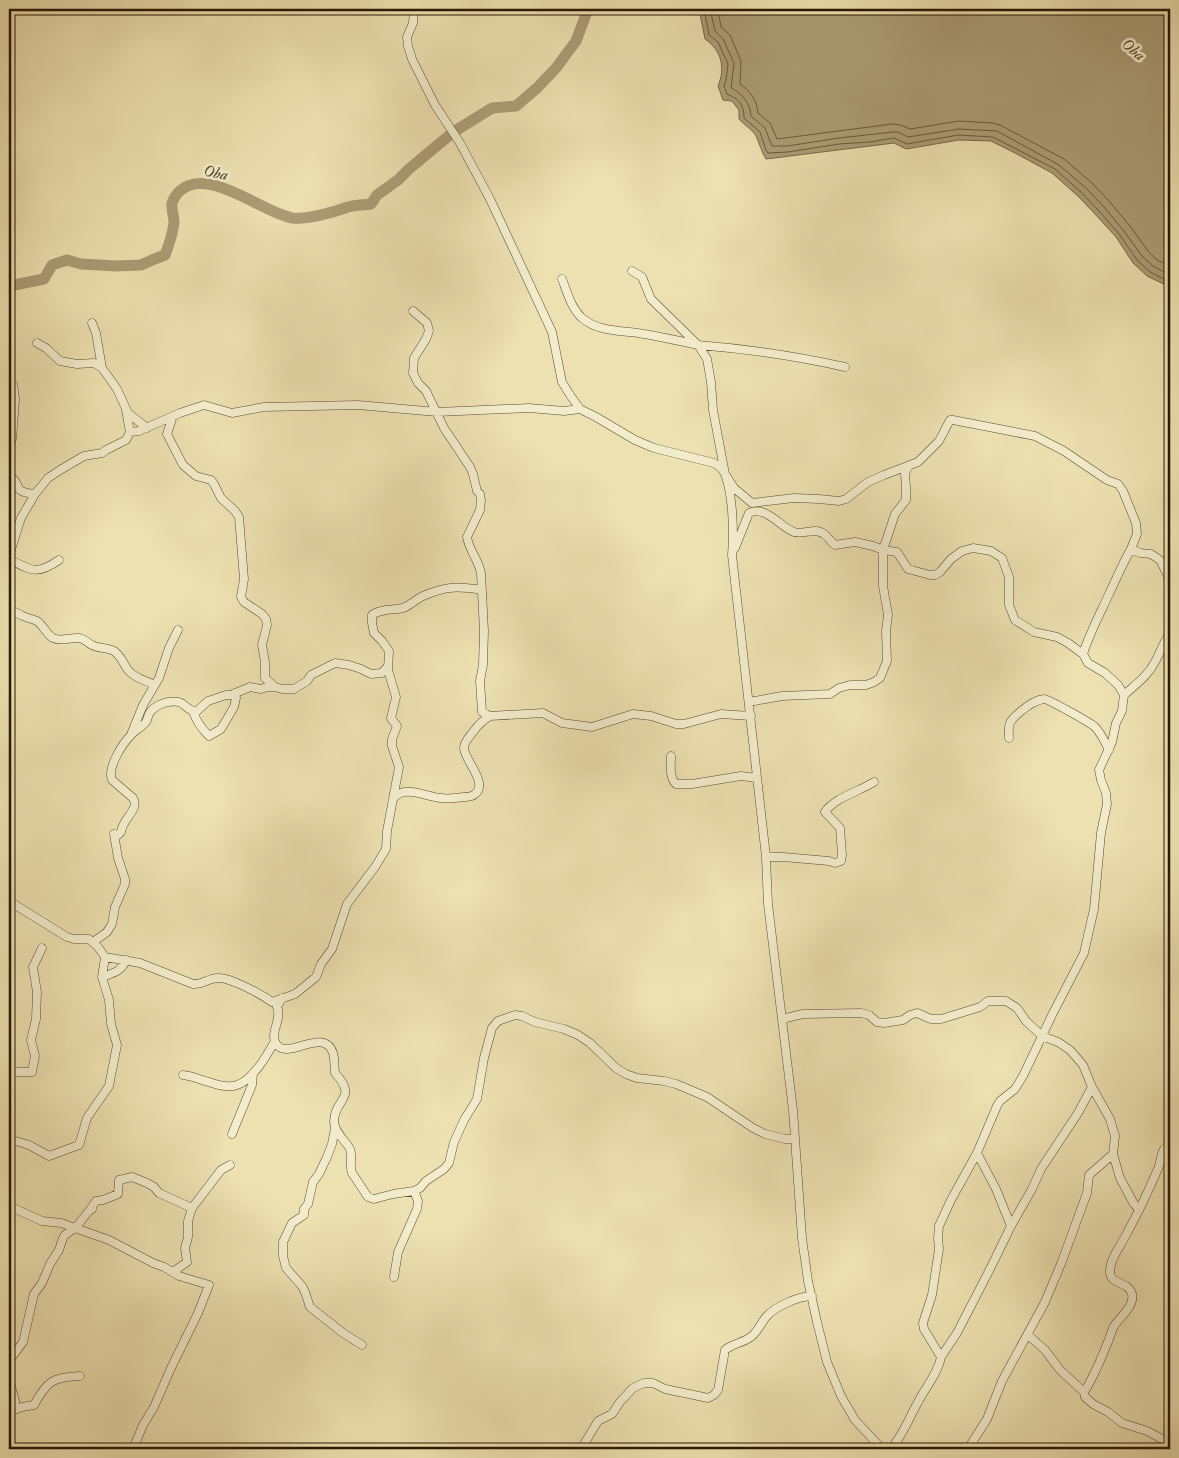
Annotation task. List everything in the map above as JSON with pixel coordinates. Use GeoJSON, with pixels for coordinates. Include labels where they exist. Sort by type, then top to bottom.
{"type":"FeatureCollection","features":[{"type":"Feature","properties":{"kind":"street"},"geometry":{"type":"LineString","coordinates":[[414,9],[413,23],[407,37],[412,60],[435,105],[460,143],[490,198],[552,332],[562,382],[580,409],[635,440],[654,448],[714,463],[719,466],[734,488],[752,503],[794,498],[839,501],[846,499],[868,482],[918,462],[939,441],[950,420],[1035,436],[1064,451],[1107,480],[1118,484],[1123,491],[1136,523],[1137,534],[1131,549],[1122,564],[1089,636],[1083,654]]}},
{"type":"Feature","properties":{"kind":"street"},"geometry":{"type":"LineString","coordinates":[[632,271],[642,277],[648,292],[656,304],[698,345],[707,359],[712,382],[713,410],[730,500],[732,554],[766,858],[768,904],[795,1139],[802,1238],[812,1296],[827,1362],[841,1396],[855,1420],[882,1449]]}},
{"type":"Feature","properties":{"kind":"street"},"geometry":{"type":"LineString","coordinates":[[562,279],[570,301],[580,316],[590,324],[600,328],[643,333],[698,345],[801,357],[845,367]]}},
{"type":"Feature","properties":{"kind":"street"},"geometry":{"type":"LineString","coordinates":[[413,311],[427,323],[429,331],[426,340],[414,358],[412,373],[426,391],[447,432],[473,474],[477,491],[480,494],[480,510],[467,537],[470,548],[479,563],[484,631],[480,698],[482,712],[490,716]]}},
{"type":"Feature","properties":{"kind":"street"},"geometry":{"type":"LineString","coordinates":[[92,323],[96,333],[102,368]]}},
{"type":"Feature","properties":{"kind":"street"},"geometry":{"type":"LineString","coordinates":[[38,343],[60,361],[77,364],[94,363],[102,368],[117,389],[126,409],[133,418],[147,428]]}},
{"type":"Feature","properties":{"kind":"street"},"geometry":{"type":"LineString","coordinates":[[707,359],[715,346]]}},
{"type":"Feature","properties":{"kind":"street"},"geometry":{"type":"LineString","coordinates":[[9,445],[12,439],[15,399],[13,384]]}},
{"type":"Feature","properties":{"kind":"street"},"geometry":{"type":"LineString","coordinates":[[130,432],[139,431],[172,416],[204,405],[232,412],[264,407],[358,405],[437,412],[529,408],[564,411],[580,409]]}},
{"type":"Feature","properties":{"kind":"street"},"geometry":{"type":"LineString","coordinates":[[59,560],[43,570],[34,570],[24,568],[9,557],[21,518],[35,494],[48,478],[84,456],[102,454],[126,440],[130,432],[126,409]]}},
{"type":"Feature","properties":{"kind":"street"},"geometry":{"type":"LineString","coordinates":[[172,416],[167,434],[183,465],[196,476],[211,480],[220,498],[239,517],[244,580],[241,597],[244,602],[262,614],[266,619],[267,625],[262,645],[265,678],[282,689],[294,689],[307,681],[311,675],[335,663],[349,665],[371,674],[382,672],[388,666]]}},
{"type":"Feature","properties":{"kind":"street"},"geometry":{"type":"LineString","coordinates":[[749,702],[782,696],[830,694],[839,688],[850,685],[866,685],[880,678],[887,661],[886,630],[888,615],[883,586],[883,550],[895,514],[906,500],[905,474],[908,466]]}},
{"type":"Feature","properties":{"kind":"street"},"geometry":{"type":"LineString","coordinates":[[9,475],[15,479],[17,487],[23,493],[35,494]]}},
{"type":"Feature","properties":{"kind":"street"},"geometry":{"type":"LineString","coordinates":[[9,490],[17,487]]}},
{"type":"Feature","properties":{"kind":"street"},"geometry":{"type":"LineString","coordinates":[[732,554],[749,512],[753,511],[769,516],[794,532],[824,533],[831,543],[835,545],[855,542],[898,552],[908,569],[930,575],[940,572],[950,559],[962,551],[973,548],[991,551],[1002,558],[1009,577],[1009,604],[1015,620],[1034,632],[1057,636],[1068,643],[1083,654],[1088,663],[1105,673],[1118,685],[1124,695],[1122,711],[1116,723],[1114,737],[1099,770],[1106,793],[1107,804],[1101,833],[1094,909],[1084,953],[1027,1070],[1019,1083],[997,1106],[977,1153],[939,1226],[939,1249],[932,1296],[923,1323],[924,1329],[941,1357]]}},
{"type":"Feature","properties":{"kind":"street"},"geometry":{"type":"LineString","coordinates":[[1131,549],[1140,553],[1151,554],[1160,560],[1170,580]]}},
{"type":"Feature","properties":{"kind":"street"},"geometry":{"type":"LineString","coordinates":[[104,957],[140,962],[193,984],[220,978],[262,995],[272,1002],[299,992],[316,977],[321,964],[332,949],[347,904],[386,849],[399,768],[392,746],[392,739],[397,726],[391,718],[396,691],[388,670],[389,651],[374,633],[372,615],[403,607],[423,596],[447,587],[482,590]]}},
{"type":"Feature","properties":{"kind":"street"},"geometry":{"type":"LineString","coordinates":[[9,609],[22,616],[36,620],[44,627],[47,634],[54,639],[70,640],[77,637],[86,640],[95,647],[101,646],[114,651],[128,670],[135,676],[154,685]]}},
{"type":"Feature","properties":{"kind":"street"},"geometry":{"type":"LineString","coordinates":[[93,942],[107,932],[112,924],[116,906],[125,884],[114,834],[118,835],[121,832],[122,825],[135,806],[135,801],[116,784],[111,776],[111,770],[118,753],[131,734],[143,705],[160,678],[169,648],[178,630]]}},
{"type":"Feature","properties":{"kind":"street"},"geometry":{"type":"LineString","coordinates":[[1124,695],[1144,678],[1155,663],[1159,651],[1170,633]]}},
{"type":"Feature","properties":{"kind":"street"},"geometry":{"type":"LineString","coordinates":[[193,711],[196,712],[208,701],[235,694],[250,687],[261,689],[275,686]]}},
{"type":"Feature","properties":{"kind":"street"},"geometry":{"type":"LineString","coordinates":[[131,734],[146,722],[151,711],[163,703],[178,702],[193,711],[199,725],[210,736],[221,729],[234,707],[235,694]]}},
{"type":"Feature","properties":{"kind":"street"},"geometry":{"type":"LineString","coordinates":[[1009,738],[1008,726],[1011,721],[1033,703],[1047,699],[1078,717],[1087,720],[1096,728],[1108,750]]}},
{"type":"Feature","properties":{"kind":"street"},"geometry":{"type":"LineString","coordinates":[[393,799],[400,793],[407,792],[441,798],[473,796],[478,792],[478,778],[474,767],[466,756],[464,747],[466,741],[484,719],[490,716],[543,713],[562,723],[592,727],[633,714],[651,716],[676,724],[684,724],[721,714],[751,716]]}},
{"type":"Feature","properties":{"kind":"street"},"geometry":{"type":"LineString","coordinates":[[671,756],[672,780],[676,784],[692,784],[741,776],[757,778]]}},
{"type":"Feature","properties":{"kind":"street"},"geometry":{"type":"LineString","coordinates":[[766,858],[783,857],[835,863],[841,861],[840,828],[825,812],[827,808],[841,799],[874,782]]}},
{"type":"Feature","properties":{"kind":"street"},"geometry":{"type":"LineString","coordinates":[[9,901],[67,936],[74,939],[89,939],[93,942],[104,957],[102,977],[110,1000],[112,1024],[117,1045],[109,1086],[87,1118],[79,1145],[49,1156],[29,1145],[9,1139]]}},
{"type":"Feature","properties":{"kind":"street"},"geometry":{"type":"LineString","coordinates":[[9,1070],[32,1072],[35,1056],[31,1040],[36,1019],[37,992],[33,967],[42,948]]}},
{"type":"Feature","properties":{"kind":"street"},"geometry":{"type":"LineString","coordinates":[[102,977],[118,972],[126,960]]}},
{"type":"Feature","properties":{"kind":"street"},"geometry":{"type":"LineString","coordinates":[[282,998],[277,1007],[279,1017],[274,1032],[275,1041],[278,1046],[288,1049],[311,1043],[327,1045],[332,1050],[335,1073],[343,1081],[346,1088],[346,1093],[335,1114],[332,1144],[313,1182],[308,1204],[304,1209],[304,1215],[292,1223],[283,1242],[283,1256],[286,1268],[305,1292],[310,1307],[343,1333],[362,1344]]}},
{"type":"Feature","properties":{"kind":"street"},"geometry":{"type":"LineString","coordinates":[[782,1019],[810,1014],[861,1013],[869,1015],[877,1022],[884,1023],[903,1020],[917,1013],[931,1019],[942,1019],[980,1007],[988,1001],[1006,1001],[1017,1008],[1026,1021],[1042,1036],[1058,1042],[1070,1050],[1083,1065],[1092,1087],[1110,1119],[1115,1136],[1113,1154],[1120,1178],[1134,1204],[1139,1209]]}},
{"type":"Feature","properties":{"kind":"street"},"geometry":{"type":"LineString","coordinates":[[335,1128],[349,1148],[352,1173],[368,1197],[377,1199],[420,1188],[449,1163],[454,1142],[464,1120],[477,1100],[484,1058],[492,1028],[498,1022],[515,1015],[535,1022],[564,1028],[578,1035],[590,1043],[616,1068],[626,1074],[637,1078],[676,1084],[706,1097],[753,1128],[785,1140],[795,1139]]}},
{"type":"Feature","properties":{"kind":"street"},"geometry":{"type":"LineString","coordinates":[[183,1075],[227,1086],[236,1085],[249,1078],[275,1041]]}},
{"type":"Feature","properties":{"kind":"street"},"geometry":{"type":"LineString","coordinates":[[232,1134],[252,1085],[253,1073]]}},
{"type":"Feature","properties":{"kind":"street"},"geometry":{"type":"LineString","coordinates":[[891,1449],[899,1439],[941,1357],[957,1333],[1041,1169],[1078,1113],[1092,1087]]}},
{"type":"Feature","properties":{"kind":"street"},"geometry":{"type":"LineString","coordinates":[[332,1144],[342,1139]]}},
{"type":"Feature","properties":{"kind":"street"},"geometry":{"type":"LineString","coordinates":[[1084,1392],[1097,1370],[1114,1327],[1131,1301],[1132,1294],[1130,1289],[1124,1284],[1115,1281],[1109,1272],[1119,1246],[1159,1169],[1164,1149]]}},
{"type":"Feature","properties":{"kind":"street"},"geometry":{"type":"LineString","coordinates":[[977,1153],[996,1189],[1011,1226]]}},
{"type":"Feature","properties":{"kind":"street"},"geometry":{"type":"LineString","coordinates":[[968,1449],[987,1419],[1002,1381],[1045,1302],[1087,1192],[1089,1175],[1113,1154]]}},
{"type":"Feature","properties":{"kind":"street"},"geometry":{"type":"LineString","coordinates":[[173,1272],[187,1262],[185,1248],[188,1237],[188,1221],[192,1208],[221,1170],[230,1166]]}},
{"type":"Feature","properties":{"kind":"street"},"geometry":{"type":"LineString","coordinates":[[9,1361],[23,1342],[34,1294],[42,1283],[65,1235],[76,1227],[92,1209],[96,1201],[118,1194],[119,1180],[132,1177],[192,1208]]}},
{"type":"Feature","properties":{"kind":"street"},"geometry":{"type":"LineString","coordinates":[[394,1277],[398,1252],[417,1209],[418,1201],[414,1191]]}},
{"type":"Feature","properties":{"kind":"street"},"geometry":{"type":"LineString","coordinates":[[9,1206],[42,1221],[62,1223],[110,1240],[153,1263],[164,1266],[186,1278],[209,1285],[154,1407],[143,1425],[134,1449]]}},
{"type":"Feature","properties":{"kind":"street"},"geometry":{"type":"LineString","coordinates":[[581,1449],[598,1421],[612,1414],[633,1388],[644,1383],[653,1383],[665,1389],[708,1398],[714,1395],[718,1390],[724,1350],[732,1344],[753,1335],[773,1310],[805,1296],[812,1296]]}},
{"type":"Feature","properties":{"kind":"street"},"geometry":{"type":"LineString","coordinates":[[1028,1335],[1045,1350],[1060,1370],[1084,1392],[1085,1397],[1093,1404],[1108,1412],[1122,1423],[1146,1431],[1170,1443]]}},
{"type":"Feature","properties":{"kind":"street"},"geometry":{"type":"LineString","coordinates":[[12,1410],[34,1405],[37,1397],[52,1381],[62,1377],[80,1376]]}},
{"type":"Feature","properties":{"kind":"street"},"geometry":{"type":"LineString","coordinates":[[9,1379],[15,1401],[12,1410]]}},
{"type":"Feature","properties":{"kind":"water"},"geometry":{"type":"Polygon","coordinates":[[[699,9],[1170,9],[1170,287],[1147,276],[1133,263],[1116,237],[1079,197],[1052,173],[991,141],[959,140],[906,149],[894,143],[766,159],[755,134],[739,119],[739,110],[732,101],[723,100],[718,86],[722,66],[715,48],[705,39],[699,9]]]}},
{"type":"Feature","properties":{"kind":"waterway","name":"Oba"},"geometry":{"type":"LineString","coordinates":[[455,131],[492,108],[516,106],[537,88],[556,68],[576,41],[588,9]]}},
{"type":"Feature","properties":{"kind":"waterway","name":"Oba"},"geometry":{"type":"LineString","coordinates":[[9,286],[44,279],[52,265],[67,260],[81,264],[141,265],[165,255],[171,238],[174,220],[173,201],[180,191],[193,184],[221,187],[292,218],[313,217],[351,206],[371,204],[377,195],[398,180],[451,134]]}}]}
